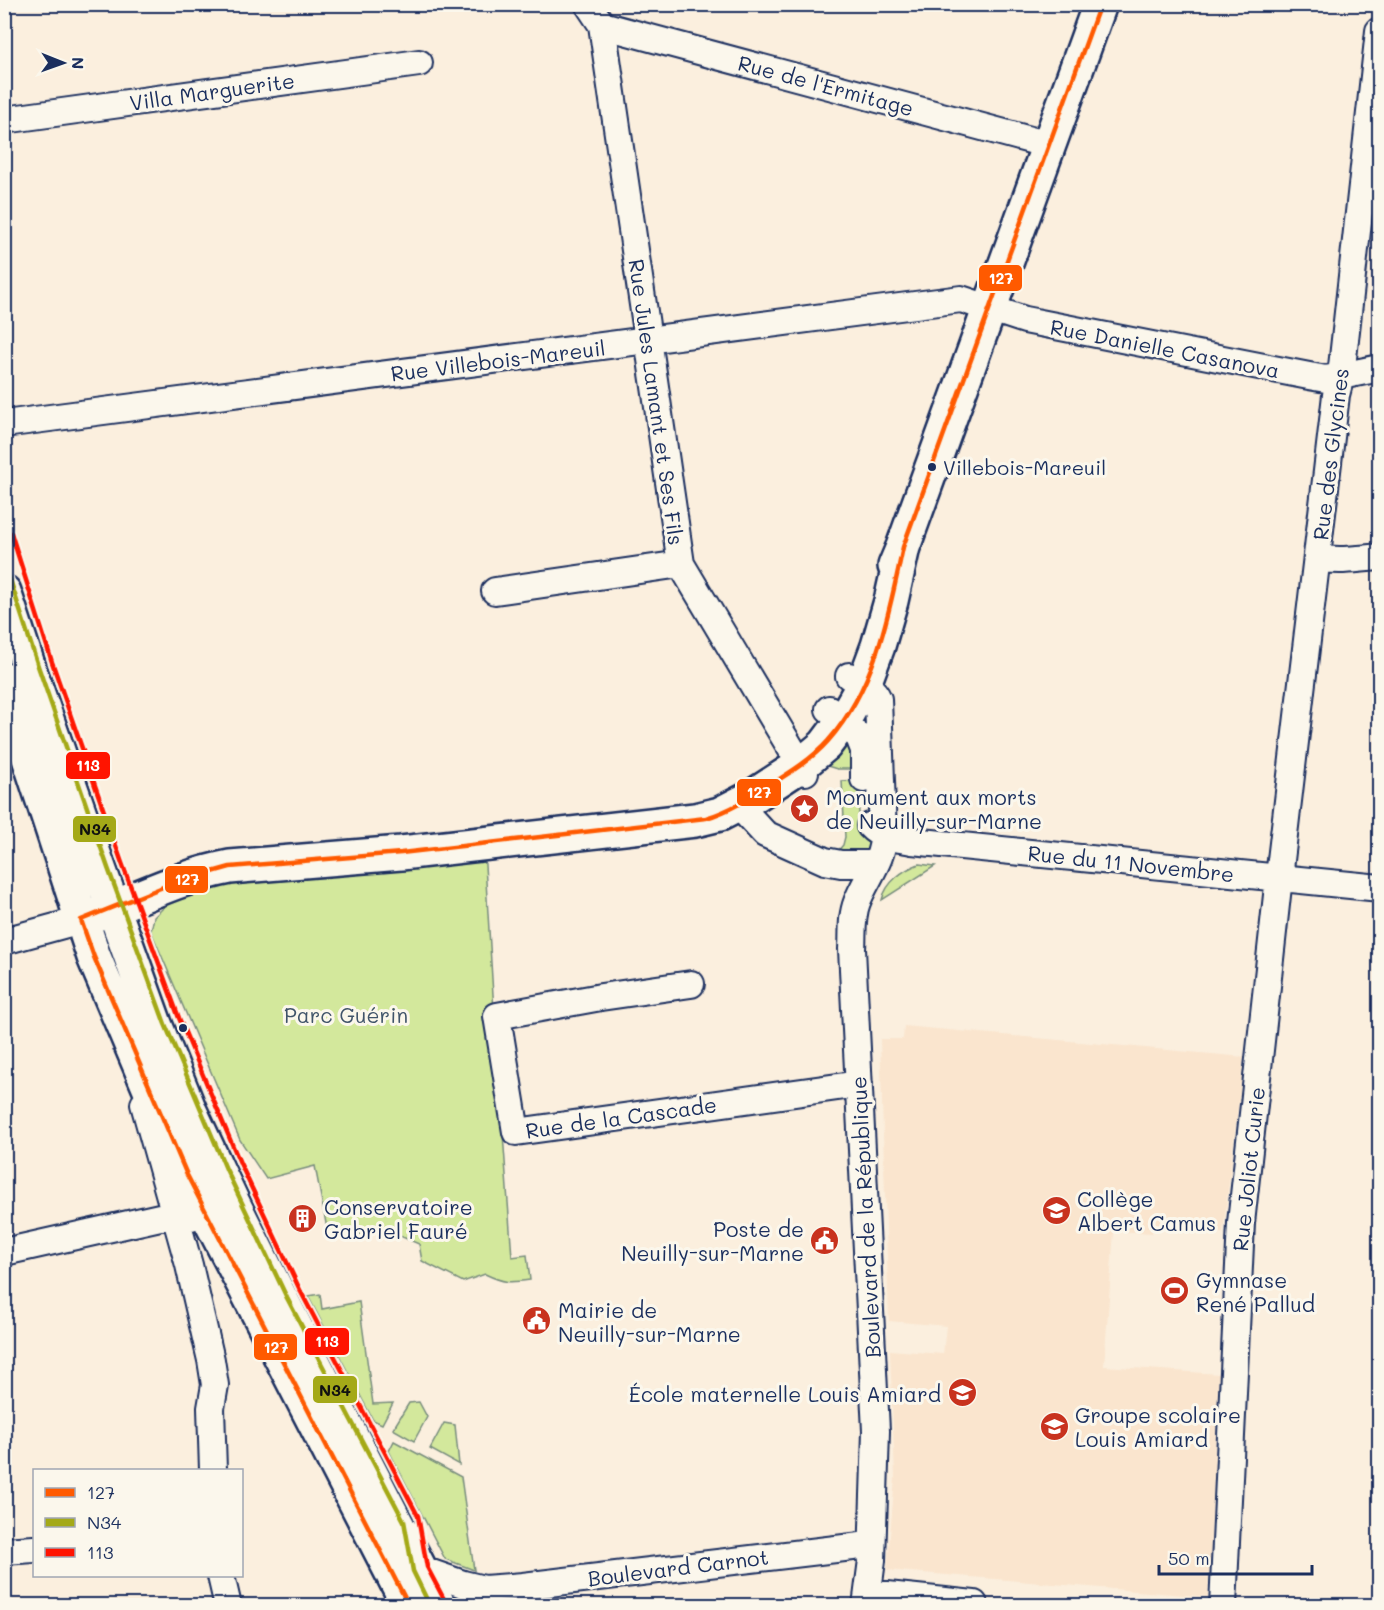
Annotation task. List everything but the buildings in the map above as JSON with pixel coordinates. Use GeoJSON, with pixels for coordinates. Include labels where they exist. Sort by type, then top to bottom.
{"type":"FeatureCollection","features":[{"type":"Feature","properties":{"kind":"main road"},"geometry":{"type":"LineString","coordinates":[[104,911],[173,883],[205,872],[230,867],[401,853],[694,820],[720,814],[738,805],[825,745],[836,715],[878,646],[891,602],[903,547],[1100,4]]}},
{"type":"Feature","properties":{"kind":"main road"},"geometry":{"type":"LineString","coordinates":[[4,592],[104,911],[94,957],[139,1065],[187,1175],[221,1211],[282,1301],[439,1605]]}},
{"type":"Feature","properties":{"kind":"main road"},"geometry":{"type":"LineString","coordinates":[[4,679],[29,758],[104,911],[155,1024],[190,1111],[221,1211],[410,1605]]}},
{"type":"Feature","properties":{"kind":"street","name":"Rue Jules Lamant et Ses Fils"},"geometry":{"type":"LineString","coordinates":[[588,4],[602,25],[681,564],[800,763]]}},
{"type":"Feature","properties":{"kind":"street","name":"Rue de l'Ermitage"},"geometry":{"type":"LineString","coordinates":[[602,25],[1049,145]]}},
{"type":"Feature","properties":{"kind":"street","name":"Rue des Glycines"},"geometry":{"type":"LineString","coordinates":[[1279,877],[1336,395],[1341,376],[1373,141],[1379,31]]}},
{"type":"Feature","properties":{"kind":"street","name":"Villa Marguerite"},"geometry":{"type":"LineString","coordinates":[[4,120],[419,63]]}},
{"type":"Feature","properties":{"kind":"street","name":"Rue Villebois-Mareuil"},"geometry":{"type":"LineString","coordinates":[[4,424],[961,299],[990,308]]}},
{"type":"Feature","properties":{"kind":"street","name":"Rue Danielle Casanova"},"geometry":{"type":"LineString","coordinates":[[990,308],[1025,320],[1326,379],[1380,368]]}},
{"type":"Feature","properties":{"kind":"street"},"geometry":{"type":"LineString","coordinates":[[1317,558],[1331,561],[1380,557]]}},
{"type":"Feature","properties":{"kind":"street"},"geometry":{"type":"LineString","coordinates":[[495,591],[681,564]]}},
{"type":"Feature","properties":{"kind":"street"},"geometry":{"type":"LineString","coordinates":[[856,680],[876,693],[878,699],[884,836]]}},
{"type":"Feature","properties":{"kind":"street"},"geometry":{"type":"LineString","coordinates":[[836,715],[859,737],[864,750],[868,824],[884,836]]}},
{"type":"Feature","properties":{"kind":"street"},"geometry":{"type":"LineString","coordinates":[[738,805],[765,834],[825,861],[841,864],[875,864]]}},
{"type":"Feature","properties":{"kind":"street","name":"Rue du 11 Novembre"},"geometry":{"type":"LineString","coordinates":[[884,836],[923,842],[1380,888]]}},
{"type":"Feature","properties":{"kind":"street","name":"Boulevard de la République"},"geometry":{"type":"LineString","coordinates":[[867,1599],[872,1547],[876,1431],[852,949],[857,900],[884,846],[884,836]]}},
{"type":"Feature","properties":{"kind":"street","name":"Rue Joliot Curie"},"geometry":{"type":"LineString","coordinates":[[1223,1605],[1241,1223],[1279,877]]}},
{"type":"Feature","properties":{"kind":"street"},"geometry":{"type":"LineString","coordinates":[[4,941],[104,911]]}},
{"type":"Feature","properties":{"kind":"street","name":"Rue de la Cascade"},"geometry":{"type":"LineString","coordinates":[[691,984],[601,997],[497,1016],[516,1132],[859,1084]]}},
{"type":"Feature","properties":{"kind":"street"},"geometry":{"type":"LineString","coordinates":[[139,1065],[145,1112],[201,1314],[215,1385],[211,1408],[213,1469]]}},
{"type":"Feature","properties":{"kind":"street"},"geometry":{"type":"LineString","coordinates":[[4,1252],[160,1217],[176,1218],[221,1211]]}},
{"type":"Feature","properties":{"kind":"street","name":"Boulevard Carnot"},"geometry":{"type":"LineString","coordinates":[[420,1569],[484,1589],[861,1545],[872,1547]]}},
{"type":"Feature","properties":{"kind":"street"},"geometry":{"type":"LineString","coordinates":[[4,1551],[33,1549]]}},
{"type":"Feature","properties":{"kind":"street"},"geometry":{"type":"LineString","coordinates":[[221,1577],[228,1605]]}},
{"type":"Feature","properties":{"kind":"street"},"geometry":{"type":"LineString","coordinates":[[462,1605],[484,1589]]}},
{"type":"Feature","properties":{"kind":"street"},"geometry":{"type":"LineString","coordinates":[[867,1599],[974,1604]]}},
{"type":"Feature","properties":{"kind":"shaded area"},"geometry":{"type":"Polygon","coordinates":[[[904,1026],[1244,1057],[1223,1233],[1153,1227],[1152,1233],[1114,1231],[1104,1366],[1219,1374],[1208,1597],[887,1570],[895,1478],[890,1350],[943,1354],[946,1326],[889,1321],[880,1039],[903,1039],[904,1026]]]}},
{"type":"Feature","properties":{"kind":"green space"},"geometry":{"type":"Polygon","coordinates":[[[852,741],[857,769],[837,769],[821,764],[838,742],[852,741]]]}},
{"type":"Feature","properties":{"kind":"green space"},"geometry":{"type":"Polygon","coordinates":[[[857,780],[860,830],[873,842],[874,851],[836,853],[843,845],[845,837],[842,781],[857,780]]]}},
{"type":"Feature","properties":{"kind":"green space","name":"Parc Guérin"},"geometry":{"type":"Polygon","coordinates":[[[484,849],[512,1257],[527,1255],[530,1280],[517,1282],[502,1281],[485,1274],[463,1282],[422,1261],[419,1244],[386,1230],[329,1239],[315,1166],[266,1179],[240,1140],[151,931],[154,917],[165,906],[196,888],[484,849]]]}},
{"type":"Feature","properties":{"kind":"green space"},"geometry":{"type":"Polygon","coordinates":[[[919,864],[935,866],[882,900],[891,882],[919,864]]]}},
{"type":"Feature","properties":{"kind":"green space"},"geometry":{"type":"Polygon","coordinates":[[[320,1294],[322,1309],[359,1302],[373,1404],[393,1403],[382,1424],[373,1420],[308,1296],[320,1294]]]}},
{"type":"Feature","properties":{"kind":"green space"},"geometry":{"type":"Polygon","coordinates":[[[419,1402],[427,1417],[414,1441],[393,1429],[409,1403],[419,1402]]]}},
{"type":"Feature","properties":{"kind":"green space"},"geometry":{"type":"Polygon","coordinates":[[[444,1423],[455,1425],[459,1465],[430,1449],[444,1423]]]}},
{"type":"Feature","properties":{"kind":"green space"},"geometry":{"type":"Polygon","coordinates":[[[394,1441],[461,1477],[474,1570],[445,1559],[389,1451],[394,1441]]]}},
{"type":"Feature","properties":{"kind":"transit line","name":"127"},"geometry":{"type":"LineString","coordinates":[[409,1606],[187,1175],[94,957],[81,920],[173,883],[230,867],[401,853],[706,818],[747,799],[815,754],[844,720],[869,674],[886,624],[903,547],[1100,4]]}},
{"type":"Feature","properties":{"kind":"transit line","name":"113"},"geometry":{"type":"LineString","coordinates":[[11,533],[52,662],[179,1018],[240,1163],[301,1292],[418,1516],[427,1567],[446,1603]]}},
{"type":"Feature","properties":{"kind":"transit line","name":"N34"},"geometry":{"type":"LineString","coordinates":[[4,561],[108,868],[165,1024],[226,1169],[287,1298],[404,1521],[413,1571],[430,1606]]}},
{"type":"Feature","properties":{"kind":"place","name":"Villebois-Mareuil"},"geometry":{"type":"Point","coordinates":[932,467]}},
{"type":"Feature","properties":{"kind":"place","name":"Monument aux morts de Neuilly-sur-Marne"},"geometry":{"type":"Point","coordinates":[805,808]}},
{"type":"Feature","properties":{"kind":"place","name":"Collège Albert Camus"},"geometry":{"type":"Point","coordinates":[1056,1210]}},
{"type":"Feature","properties":{"kind":"place","name":"Conservatoire Gabriel Fauré"},"geometry":{"type":"Point","coordinates":[303,1218]}},
{"type":"Feature","properties":{"kind":"place","name":"Poste de Neuilly-sur-Marne"},"geometry":{"type":"Point","coordinates":[825,1240]}},
{"type":"Feature","properties":{"kind":"place","name":"Gymnase René Pallud"},"geometry":{"type":"Point","coordinates":[1175,1291]}},
{"type":"Feature","properties":{"kind":"place","name":"Mairie de Neuilly-sur-Marne"},"geometry":{"type":"Point","coordinates":[537,1321]}},
{"type":"Feature","properties":{"kind":"place","name":"École maternelle Louis Amiard"},"geometry":{"type":"Point","coordinates":[962,1393]}},
{"type":"Feature","properties":{"kind":"place","name":"Groupe scolaire Louis Amiard"},"geometry":{"type":"Point","coordinates":[1054,1426]}}]}
